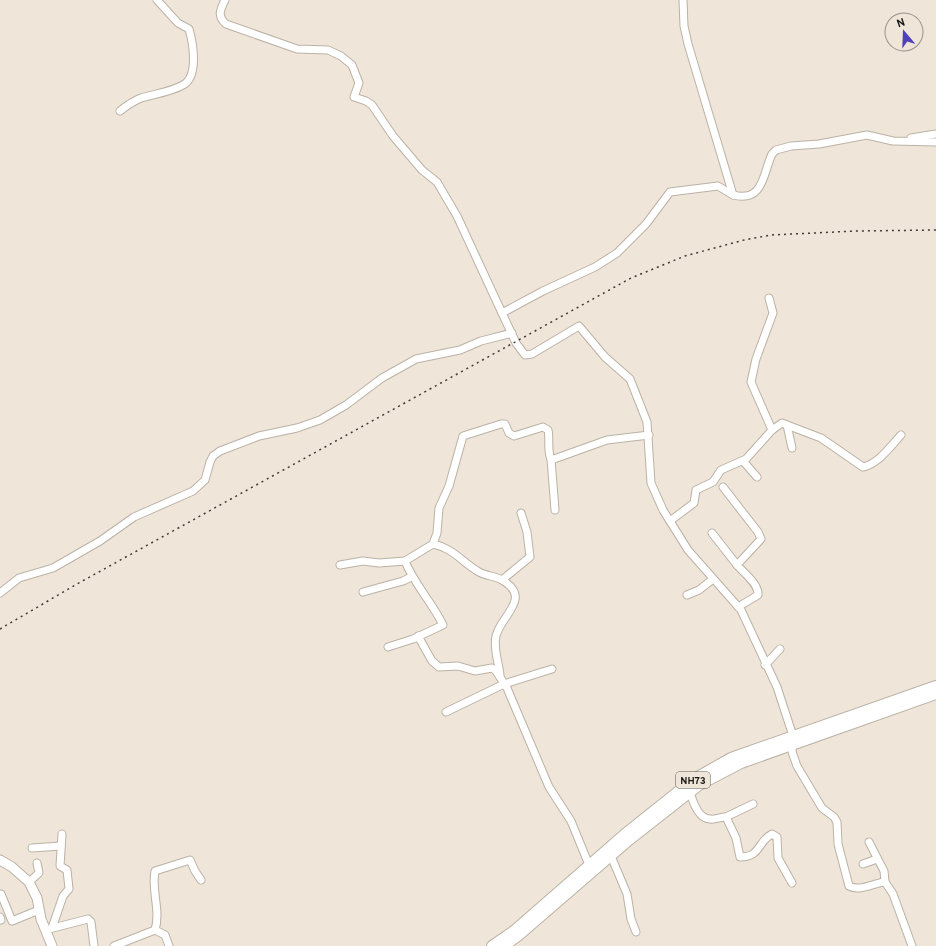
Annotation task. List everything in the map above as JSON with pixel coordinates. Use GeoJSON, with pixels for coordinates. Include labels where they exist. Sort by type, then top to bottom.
{"type":"FeatureCollection","features":[{"type":"Feature","properties":{"kind":"highway","name":"NH73"},"geometry":{"type":"LineString","coordinates":[[504,946],[519,935],[611,856],[699,785],[741,763],[793,740],[936,686]]}},
{"type":"Feature","properties":{"kind":"highway","name":"NH73"},"geometry":{"type":"LineString","coordinates":[[492,946],[515,930],[589,865],[694,779],[732,758],[936,694]]}},
{"type":"Feature","properties":{"kind":"main road"},"geometry":{"type":"LineString","coordinates":[[0,860],[12,867],[29,882],[37,898],[39,910],[49,929],[52,946]]}},
{"type":"Feature","properties":{"kind":"street"},"geometry":{"type":"LineString","coordinates":[[120,111],[140,98],[184,85],[190,78],[194,56],[189,29],[178,23],[157,0]]}},
{"type":"Feature","properties":{"kind":"street"},"geometry":{"type":"LineString","coordinates":[[225,0],[219,13],[221,20],[226,24],[297,49],[328,50],[341,56],[352,65],[359,79],[354,97],[366,101],[372,105],[400,145],[422,170],[437,182],[457,216],[520,350],[525,355],[532,354],[579,326],[605,357],[630,379],[647,422],[651,483],[663,510],[688,550],[738,607],[777,687],[793,740],[792,752],[801,772],[822,808],[834,817],[837,822],[838,844],[849,886],[860,888],[885,882]]}},
{"type":"Feature","properties":{"kind":"street"},"geometry":{"type":"LineString","coordinates":[[683,0],[684,26],[688,44],[733,196]]}},
{"type":"Feature","properties":{"kind":"street"},"geometry":{"type":"LineString","coordinates":[[502,313],[543,291],[595,267],[617,253],[646,224],[670,192],[718,186],[733,196],[748,196],[758,190],[772,154],[781,148],[819,144],[867,134],[899,140],[936,142]]}},
{"type":"Feature","properties":{"kind":"street"},"geometry":{"type":"LineString","coordinates":[[899,140],[936,134]]}},
{"type":"Feature","properties":{"kind":"street"},"geometry":{"type":"LineString","coordinates":[[768,298],[772,314],[756,359],[751,382],[772,430]]}},
{"type":"Feature","properties":{"kind":"street"},"geometry":{"type":"LineString","coordinates":[[0,593],[19,578],[53,568],[100,541],[134,517],[192,491],[205,480],[213,456],[220,451],[259,436],[297,428],[320,420],[346,405],[382,378],[416,359],[460,350],[481,341],[512,333]]}},
{"type":"Feature","properties":{"kind":"street"},"geometry":{"type":"LineString","coordinates":[[670,521],[694,503],[696,490],[713,482],[721,470],[742,461],[756,449],[772,430],[782,423],[821,438],[863,467],[869,466],[901,435]]}},
{"type":"Feature","properties":{"kind":"street"},"geometry":{"type":"LineString","coordinates":[[340,565],[363,561],[379,563],[405,561],[432,544],[437,533],[439,508],[449,486],[463,436],[502,424],[505,424],[509,433],[514,436],[543,427],[548,430],[554,510]]}},
{"type":"Feature","properties":{"kind":"street"},"geometry":{"type":"LineString","coordinates":[[787,425],[792,448]]}},
{"type":"Feature","properties":{"kind":"street"},"geometry":{"type":"LineString","coordinates":[[551,459],[607,440],[649,435]]}},
{"type":"Feature","properties":{"kind":"street"},"geometry":{"type":"LineString","coordinates":[[742,461],[756,477]]}},
{"type":"Feature","properties":{"kind":"street"},"geometry":{"type":"LineString","coordinates":[[723,488],[758,532],[761,539],[760,542],[737,565]]}},
{"type":"Feature","properties":{"kind":"street"},"geometry":{"type":"LineString","coordinates":[[502,580],[530,557],[527,532],[521,513]]}},
{"type":"Feature","properties":{"kind":"street"},"geometry":{"type":"LineString","coordinates":[[712,533],[737,565],[754,583],[758,591],[758,595],[738,607]]}},
{"type":"Feature","properties":{"kind":"street"},"geometry":{"type":"LineString","coordinates":[[432,544],[444,546],[479,572],[502,580],[515,592],[516,597],[496,637],[496,649],[502,682]]}},
{"type":"Feature","properties":{"kind":"street"},"geometry":{"type":"LineString","coordinates":[[388,647],[443,625],[436,611],[416,581],[411,577],[405,561]]}},
{"type":"Feature","properties":{"kind":"street"},"geometry":{"type":"LineString","coordinates":[[363,592],[403,581],[411,577]]}},
{"type":"Feature","properties":{"kind":"street"},"geometry":{"type":"LineString","coordinates":[[687,595],[699,590],[713,578]]}},
{"type":"Feature","properties":{"kind":"street"},"geometry":{"type":"LineString","coordinates":[[418,636],[432,661],[439,667],[458,666],[475,672],[492,668],[496,670],[549,787],[571,821],[589,865]]}},
{"type":"Feature","properties":{"kind":"street"},"geometry":{"type":"LineString","coordinates":[[765,665],[780,649]]}},
{"type":"Feature","properties":{"kind":"street"},"geometry":{"type":"LineString","coordinates":[[446,712],[502,682],[552,669]]}},
{"type":"Feature","properties":{"kind":"street"},"geometry":{"type":"LineString","coordinates":[[690,793],[700,814],[710,820],[726,817],[753,804]]}},
{"type":"Feature","properties":{"kind":"street"},"geometry":{"type":"LineString","coordinates":[[726,817],[736,838],[740,857],[746,857],[758,851],[766,837],[772,834],[777,837],[778,858],[792,883]]}},
{"type":"Feature","properties":{"kind":"street"},"geometry":{"type":"LineString","coordinates":[[49,929],[63,896],[69,889],[67,870],[60,866],[62,834]]}},
{"type":"Feature","properties":{"kind":"street"},"geometry":{"type":"LineString","coordinates":[[869,842],[884,871],[885,882],[894,894],[912,946]]}},
{"type":"Feature","properties":{"kind":"street"},"geometry":{"type":"LineString","coordinates":[[32,848],[61,846]]}},
{"type":"Feature","properties":{"kind":"street"},"geometry":{"type":"LineString","coordinates":[[611,856],[627,894],[631,919],[636,932]]}},
{"type":"Feature","properties":{"kind":"street"},"geometry":{"type":"LineString","coordinates":[[863,864],[877,859]]}},
{"type":"Feature","properties":{"kind":"street"},"geometry":{"type":"LineString","coordinates":[[155,930],[158,919],[153,881],[155,871],[190,860],[201,880]]}},
{"type":"Feature","properties":{"kind":"street"},"geometry":{"type":"LineString","coordinates":[[29,882],[39,873],[37,863]]}},
{"type":"Feature","properties":{"kind":"street"},"geometry":{"type":"LineString","coordinates":[[0,894],[6,903],[12,921],[39,910]]}},
{"type":"Feature","properties":{"kind":"street"},"geometry":{"type":"LineString","coordinates":[[49,929],[88,919],[91,922],[94,946]]}},
{"type":"Feature","properties":{"kind":"street"},"geometry":{"type":"LineString","coordinates":[[114,946],[155,930],[165,935],[168,946]]}},
{"type":"Feature","properties":{"kind":"railway"},"geometry":{"type":"LineString","coordinates":[[0,629],[77,584],[631,278],[685,256],[744,240],[771,235],[856,231],[936,230]]}}]}
